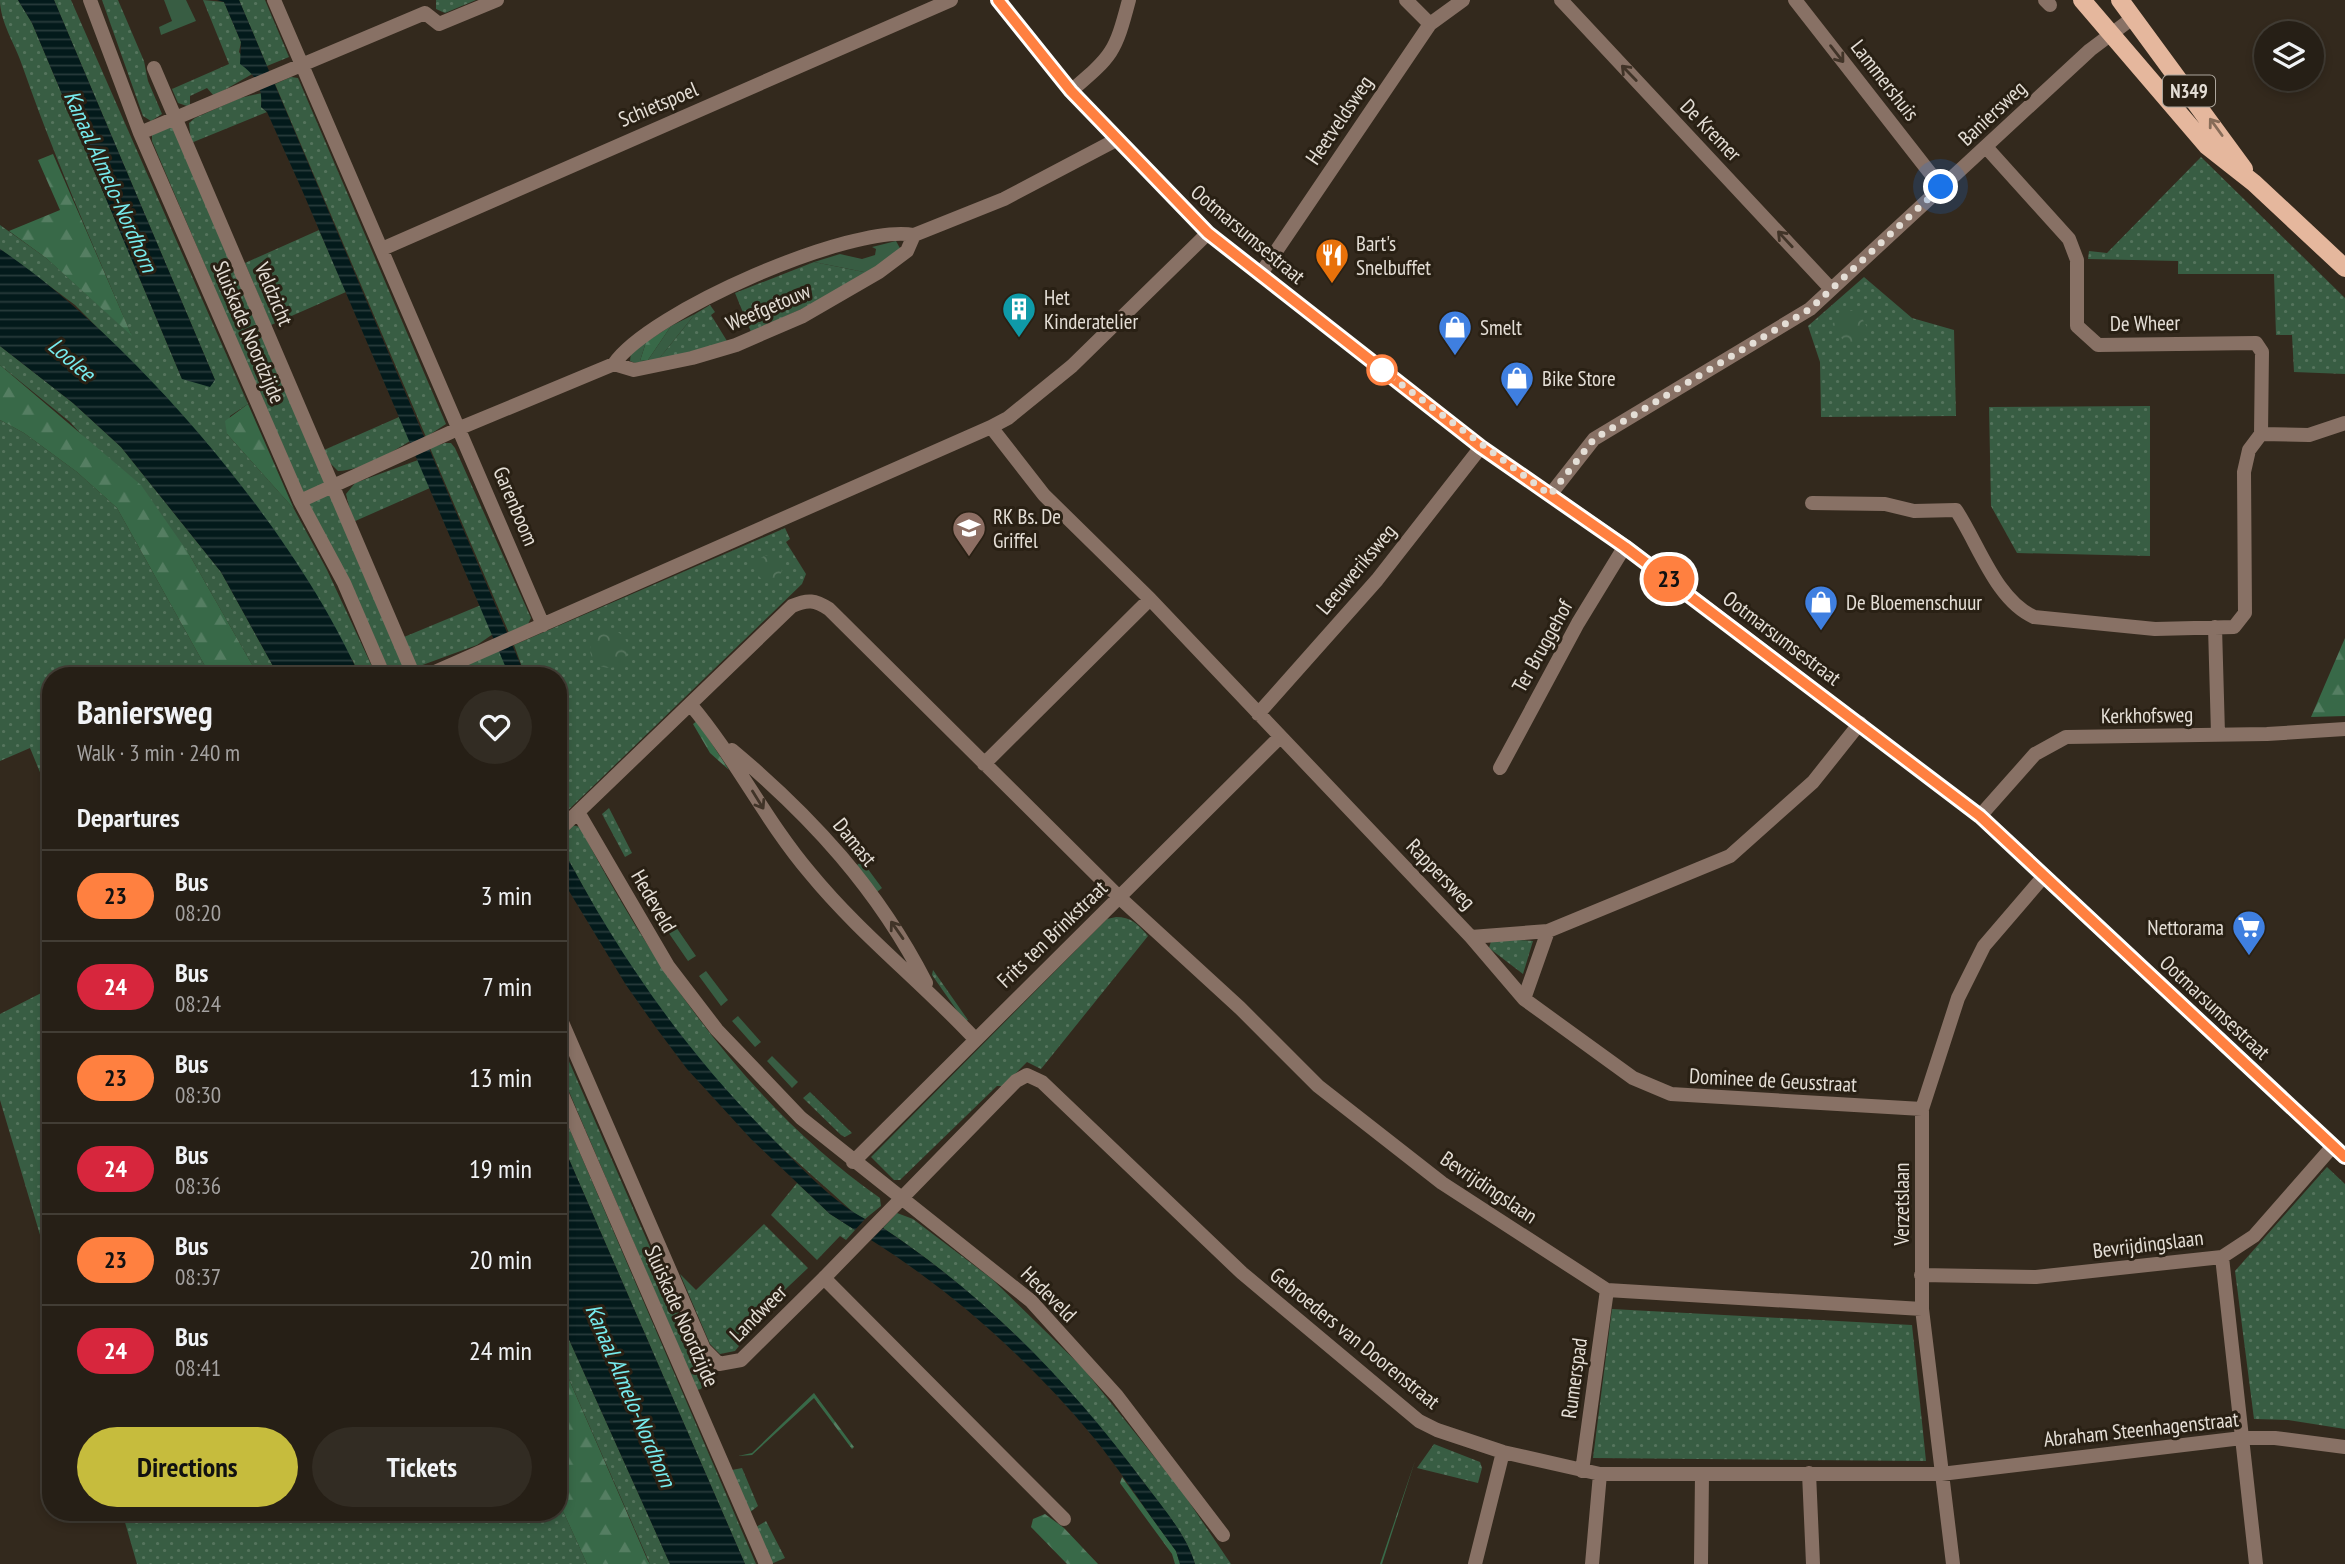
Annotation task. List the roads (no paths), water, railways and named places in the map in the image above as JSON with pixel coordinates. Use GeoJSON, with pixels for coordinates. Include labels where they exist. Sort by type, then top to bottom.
{"type":"FeatureCollection","features":[{"type":"Feature","properties":{"kind":"main road","name":"N349"},"geometry":{"type":"LineString","coordinates":[[2082,0],[2207,146],[2254,183],[2345,268]]}},
{"type":"Feature","properties":{"kind":"main road","name":"N349"},"geometry":{"type":"LineString","coordinates":[[2120,0],[2254,183]]}},
{"type":"Feature","properties":{"kind":"street","name":"Sluiskade Noordzijde"},"geometry":{"type":"LineString","coordinates":[[90,0],[140,133],[300,501],[344,583],[380,667]]}},
{"type":"Feature","properties":{"kind":"street","name":"Garenboom"},"geometry":{"type":"LineString","coordinates":[[274,0],[543,625]]}},
{"type":"Feature","properties":{"kind":"street"},"geometry":{"type":"LineString","coordinates":[[140,133],[287,72],[426,7],[439,24],[497,0]]}},
{"type":"Feature","properties":{"kind":"street","name":"Schietspoel"},"geometry":{"type":"LineString","coordinates":[[382,249],[951,0]]}},
{"type":"Feature","properties":{"kind":"street","name":"Ootmarsumsestraat"},"geometry":{"type":"LineString","coordinates":[[998,0],[1071,91],[1208,233],[1481,447],[1625,547],[1980,816],[2345,1157]]}},
{"type":"Feature","properties":{"kind":"street"},"geometry":{"type":"LineString","coordinates":[[1071,91],[1107,60],[1118,43],[1129,0]]}},
{"type":"Feature","properties":{"kind":"street"},"geometry":{"type":"LineString","coordinates":[[1406,0],[1430,24]]}},
{"type":"Feature","properties":{"kind":"street","name":"Heetveldsweg"},"geometry":{"type":"LineString","coordinates":[[1260,275],[1430,24],[1464,0]]}},
{"type":"Feature","properties":{"kind":"street","name":"De Kremer"},"geometry":{"type":"LineString","coordinates":[[1561,0],[1831,289]]}},
{"type":"Feature","properties":{"kind":"street","name":"Lammershuis"},"geometry":{"type":"LineString","coordinates":[[1795,0],[1941,187]]}},
{"type":"Feature","properties":{"kind":"street","name":"Baniersweg"},"geometry":{"type":"LineString","coordinates":[[1550,495],[1594,439],[1810,309],[2110,34],[2134,17]]}},
{"type":"Feature","properties":{"kind":"street","name":"Veldzicht"},"geometry":{"type":"LineString","coordinates":[[154,68],[410,667]]}},
{"type":"Feature","properties":{"kind":"street","name":"Weefgetouw"},"geometry":{"type":"LineString","coordinates":[[460,428],[614,364],[624,350],[667,320],[728,288],[827,250],[896,232],[914,235],[1004,198],[1116,140]]}},
{"type":"Feature","properties":{"kind":"street","name":"De Wheer"},"geometry":{"type":"LineString","coordinates":[[1812,503],[1885,504],[1914,511],[1956,510],[2003,593],[2017,610],[2034,617],[2154,629],[2234,627],[2245,613],[2244,472],[2249,450],[2261,434],[2262,352],[2256,343],[2098,345],[2077,326],[2077,260],[2069,239],[1986,147]]}},
{"type":"Feature","properties":{"kind":"street"},"geometry":{"type":"LineString","coordinates":[[445,667],[1008,418],[1072,366],[1208,233]]}},
{"type":"Feature","properties":{"kind":"street","name":"Weefgetouw"},"geometry":{"type":"LineString","coordinates":[[614,364],[634,370],[692,358],[736,345],[803,316],[879,272],[907,251],[914,235]]}},
{"type":"Feature","properties":{"kind":"street"},"geometry":{"type":"LineString","coordinates":[[2261,434],[2309,435],[2345,424]]}},
{"type":"Feature","properties":{"kind":"street","name":"Rappersweg"},"geometry":{"type":"LineString","coordinates":[[991,427],[1044,495],[1150,599],[1471,937],[1548,930],[1730,856],[1813,782],[1860,723]]}},
{"type":"Feature","properties":{"kind":"street"},"geometry":{"type":"LineString","coordinates":[[300,501],[460,428]]}},
{"type":"Feature","properties":{"kind":"street","name":"Leeuweriksweg"},"geometry":{"type":"LineString","coordinates":[[1258,713],[1377,580],[1481,447]]}},
{"type":"Feature","properties":{"kind":"street","name":"Ter Bruggehof"},"geometry":{"type":"LineString","coordinates":[[1500,768],[1584,613],[1625,547]]}},
{"type":"Feature","properties":{"kind":"street"},"geometry":{"type":"LineString","coordinates":[[984,764],[1150,599]]}},
{"type":"Feature","properties":{"kind":"street"},"geometry":{"type":"LineString","coordinates":[[567,823],[792,606],[804,600],[816,601],[829,609],[1120,898]]}},
{"type":"Feature","properties":{"kind":"street"},"geometry":{"type":"LineString","coordinates":[[2215,627],[2218,734]]}},
{"type":"Feature","properties":{"kind":"street","name":"Damast"},"geometry":{"type":"LineString","coordinates":[[690,704],[722,742],[767,816],[810,873],[883,952],[930,990],[975,1039]]}},
{"type":"Feature","properties":{"kind":"street","name":"Kerkhofsweg"},"geometry":{"type":"LineString","coordinates":[[1980,816],[2035,754],[2066,737],[2345,729]]}},
{"type":"Feature","properties":{"kind":"street","name":"Frits ten Brinkstraat"},"geometry":{"type":"LineString","coordinates":[[853,1162],[1280,737]]}},
{"type":"Feature","properties":{"kind":"street","name":"Damast"},"geometry":{"type":"LineString","coordinates":[[722,742],[790,800],[837,851],[902,937],[930,990]]}},
{"type":"Feature","properties":{"kind":"street","name":"Hedeveld"},"geometry":{"type":"LineString","coordinates":[[578,812],[668,966],[717,1030],[801,1118],[899,1199],[955,1238],[1031,1301],[1117,1396],[1223,1535]]}},
{"type":"Feature","properties":{"kind":"street","name":"Verzetslaan"},"geometry":{"type":"LineString","coordinates":[[1953,1564],[1922,1309],[1922,1109],[1958,998],[1984,946],[2044,876]]}},
{"type":"Feature","properties":{"kind":"street","name":"Bevrijdingslaan"},"geometry":{"type":"LineString","coordinates":[[1120,898],[1240,1008],[1318,1086],[1442,1183],[1607,1290],[1922,1309]]}},
{"type":"Feature","properties":{"kind":"street"},"geometry":{"type":"LineString","coordinates":[[1524,999],[1548,930]]}},
{"type":"Feature","properties":{"kind":"street","name":"Dominee de Geusstraat"},"geometry":{"type":"LineString","coordinates":[[1471,937],[1524,999],[1633,1077],[1671,1094],[1922,1109]]}},
{"type":"Feature","properties":{"kind":"street","name":"Landweer"},"geometry":{"type":"LineString","coordinates":[[567,1034],[704,1349],[712,1359],[719,1364],[741,1360],[824,1278]]}},
{"type":"Feature","properties":{"kind":"street","name":"Gebroeders van Doorenstraat"},"geometry":{"type":"LineString","coordinates":[[899,1199],[1016,1081],[1027,1075],[1042,1082],[1242,1273],[1419,1421],[1437,1430],[1503,1452],[1600,1474],[1941,1474]]}},
{"type":"Feature","properties":{"kind":"street","name":"Sluiskade Noordzijde"},"geometry":{"type":"LineString","coordinates":[[567,1105],[766,1564]]}},
{"type":"Feature","properties":{"kind":"street","name":"Bevrijdingslaan"},"geometry":{"type":"LineString","coordinates":[[1921,1275],[2036,1277],[2222,1256],[2254,1236],[2333,1146]]}},
{"type":"Feature","properties":{"kind":"street"},"geometry":{"type":"LineString","coordinates":[[899,1199],[824,1278],[1064,1519]]}},
{"type":"Feature","properties":{"kind":"street"},"geometry":{"type":"LineString","coordinates":[[2222,1256],[2256,1564]]}},
{"type":"Feature","properties":{"kind":"street","name":"Rumerspad"},"geometry":{"type":"LineString","coordinates":[[1583,1471],[1607,1290]]}},
{"type":"Feature","properties":{"kind":"street","name":"Abraham Steenhagenstraat"},"geometry":{"type":"LineString","coordinates":[[1941,1474],[2242,1438],[2275,1438],[2345,1447]]}},
{"type":"Feature","properties":{"kind":"street"},"geometry":{"type":"LineString","coordinates":[[1475,1564],[1503,1452]]}},
{"type":"Feature","properties":{"kind":"street"},"geometry":{"type":"LineString","coordinates":[[1810,1473],[1813,1564]]}},
{"type":"Feature","properties":{"kind":"street"},"geometry":{"type":"LineString","coordinates":[[1592,1564],[1600,1474]]}},
{"type":"Feature","properties":{"kind":"street"},"geometry":{"type":"LineString","coordinates":[[1701,1564],[1702,1474]]}},
{"type":"Feature","properties":{"kind":"water","name":"Kanaal Almelo-Nordhorn"},"geometry":{"type":"Polygon","coordinates":[[[18,0],[54,0],[215,380],[210,387],[182,379],[32,23],[18,0]]]}},
{"type":"Feature","properties":{"kind":"water"},"geometry":{"type":"Polygon","coordinates":[[[217,0],[239,0],[522,667],[506,667],[302,190],[267,112],[261,107],[257,82],[240,64],[241,42],[224,2],[217,0]]]}},
{"type":"Feature","properties":{"kind":"water","name":"Loolee"},"geometry":{"type":"Polygon","coordinates":[[[0,249],[51,287],[103,333],[155,385],[205,441],[252,499],[294,559],[330,618],[355,667],[274,667],[221,572],[121,447],[73,403],[0,346],[0,249]]]}},
{"type":"Feature","properties":{"kind":"water"},"geometry":{"type":"Polygon","coordinates":[[[567,857],[626,957],[677,1030],[734,1098],[800,1167],[838,1201],[865,1219],[855,1230],[830,1214],[751,1139],[687,1069],[626,985],[567,888],[567,857]]]}},
{"type":"Feature","properties":{"kind":"water","name":"Kanaal Almelo-Nordhorn"},"geometry":{"type":"Polygon","coordinates":[[[567,1155],[745,1564],[670,1564],[567,1335],[567,1155]]]}},
{"type":"Feature","properties":{"kind":"water"},"geometry":{"type":"Polygon","coordinates":[[[883,1228],[957,1283],[1025,1344],[1057,1377],[1117,1447],[1167,1512],[1186,1542],[1195,1564],[1180,1564],[1176,1551],[1105,1452],[1017,1355],[932,1282],[871,1240],[883,1228]]]}},
{"type":"Feature","properties":{"kind":"place","name":"Bart's Snelbuffet"},"geometry":{"type":"Point","coordinates":[1332,285]}},
{"type":"Feature","properties":{"kind":"place","name":"Het Kinderatelier"},"geometry":{"type":"Point","coordinates":[1019,339]}},
{"type":"Feature","properties":{"kind":"place","name":"Smelt"},"geometry":{"type":"Point","coordinates":[1455,357]}},
{"type":"Feature","properties":{"kind":"place","name":"Bike Store"},"geometry":{"type":"Point","coordinates":[1517,408]}},
{"type":"Feature","properties":{"kind":"place","name":"RK Bs. De Griffel"},"geometry":{"type":"Point","coordinates":[969,558]}},
{"type":"Feature","properties":{"kind":"place","name":"De Bloemenschuur"},"geometry":{"type":"Point","coordinates":[1821,632]}},
{"type":"Feature","properties":{"kind":"place","name":"Nettorama"},"geometry":{"type":"Point","coordinates":[2249,957]}}]}
